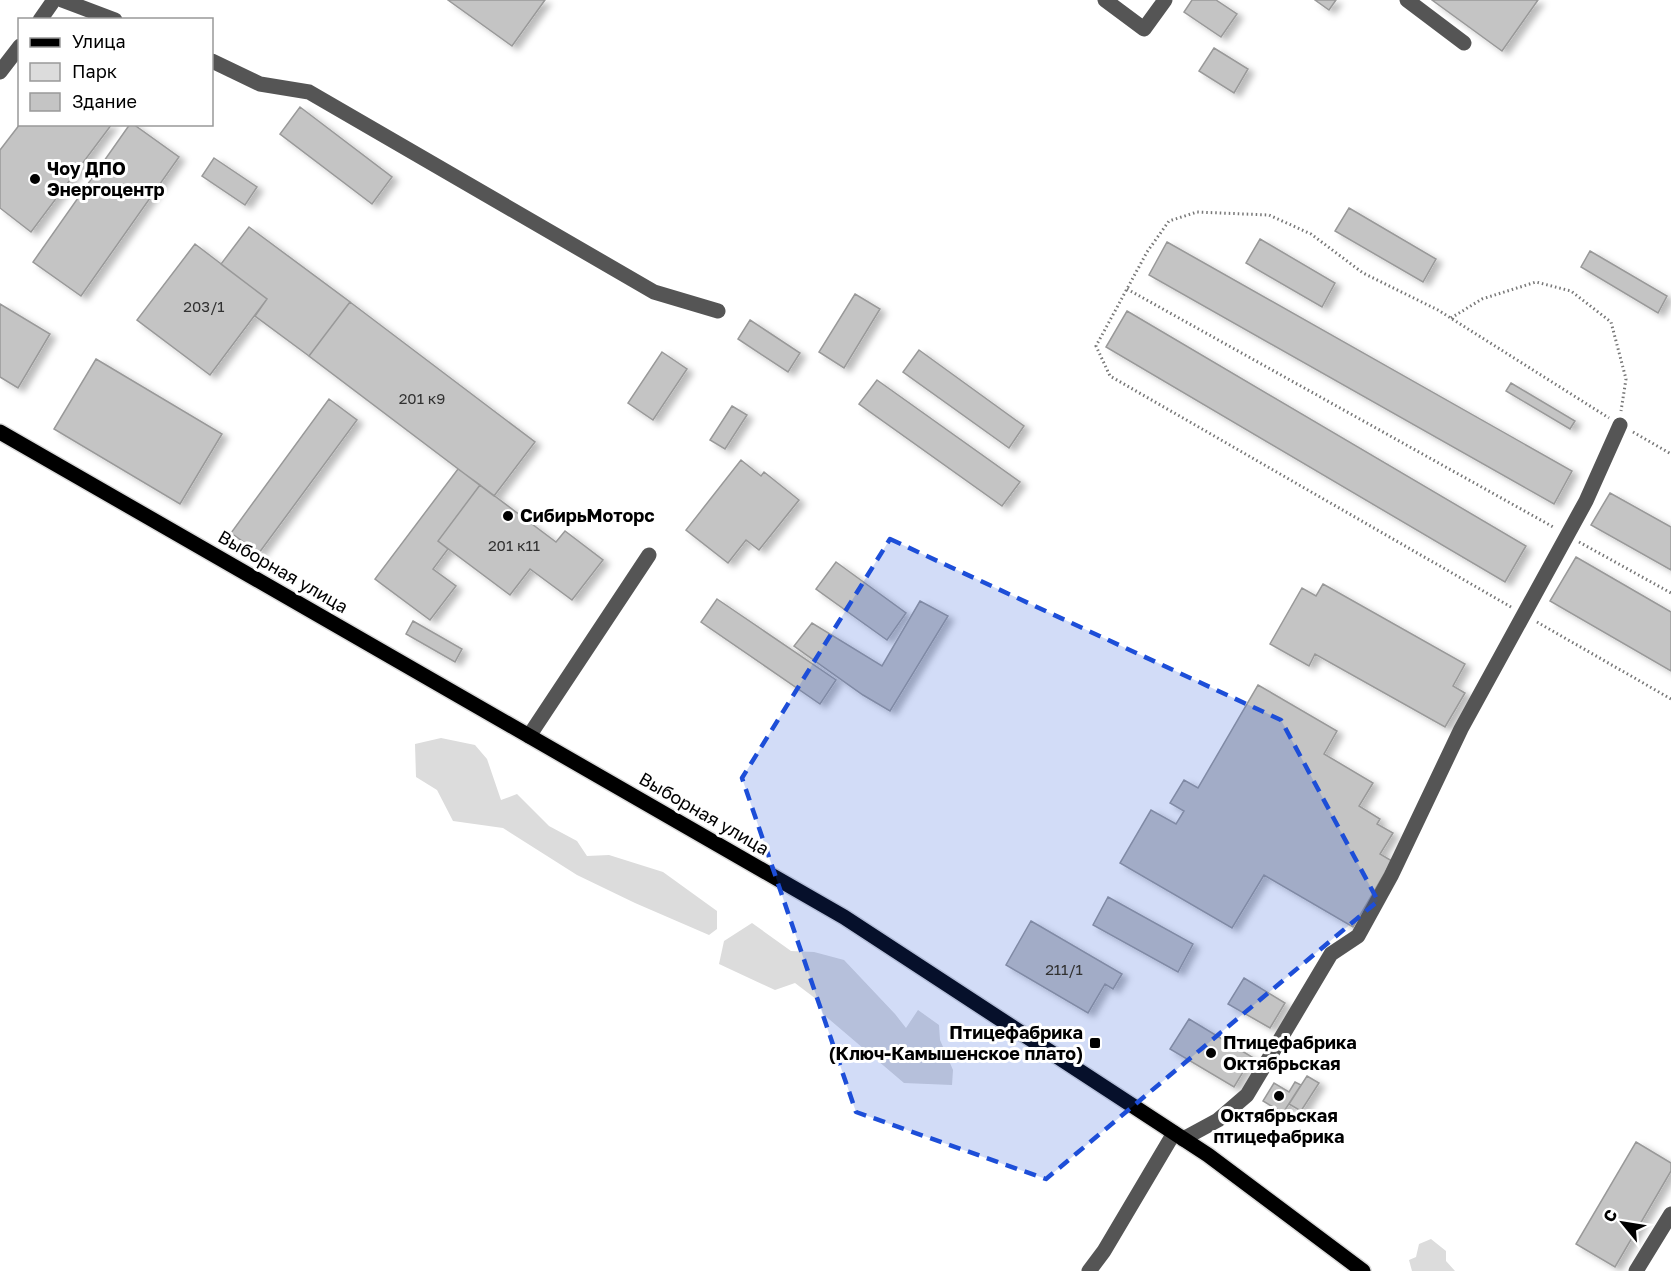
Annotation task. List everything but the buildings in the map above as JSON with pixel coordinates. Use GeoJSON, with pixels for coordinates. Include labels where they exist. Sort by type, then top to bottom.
{"type":"FeatureCollection","features":[{"type":"Feature","properties":{"kind":"main road","name":"Выборная улица"},"geometry":{"type":"LineString","coordinates":[[0,432],[844,917],[1209,1155],[1363,1271]]}},
{"type":"Feature","properties":{"kind":"street"},"geometry":{"type":"LineString","coordinates":[[41,18],[54,0]]}},
{"type":"Feature","properties":{"kind":"street"},"geometry":{"type":"LineString","coordinates":[[62,0],[109,18]]}},
{"type":"Feature","properties":{"kind":"street"},"geometry":{"type":"LineString","coordinates":[[1105,0],[1144,29],[1165,0]]}},
{"type":"Feature","properties":{"kind":"street"},"geometry":{"type":"LineString","coordinates":[[1407,0],[1464,43]]}},
{"type":"Feature","properties":{"kind":"street"},"geometry":{"type":"LineString","coordinates":[[0,72],[18,49]]}},
{"type":"Feature","properties":{"kind":"street"},"geometry":{"type":"LineString","coordinates":[[213,61],[260,84],[309,92],[654,292],[718,311]]}},
{"type":"Feature","properties":{"kind":"street"},"geometry":{"type":"LineString","coordinates":[[1089,1271],[1179,1136],[1218,1120],[1247,1095],[1331,954],[1358,936],[1391,876],[1461,729],[1586,501],[1620,425]]}},
{"type":"Feature","properties":{"kind":"street"},"geometry":{"type":"LineString","coordinates":[[529,736],[649,555]]}},
{"type":"Feature","properties":{"kind":"street"},"geometry":{"type":"LineString","coordinates":[[1636,1271],[1671,1214]]}},
{"type":"Feature","properties":{"kind":"path"},"geometry":{"type":"LineString","coordinates":[[1671,454],[1620,425],[1438,310],[1363,273],[1311,234],[1269,215],[1197,212],[1169,221],[1147,252],[1096,346],[1110,376],[1671,699]]}},
{"type":"Feature","properties":{"kind":"path"},"geometry":{"type":"LineString","coordinates":[[1451,318],[1482,299],[1536,282],[1571,291],[1611,322],[1626,379],[1620,425]]}},
{"type":"Feature","properties":{"kind":"path"},"geometry":{"type":"LineString","coordinates":[[1127,289],[1671,593]]}},
{"type":"Feature","properties":{"kind":"highlighted area"},"geometry":{"type":"Polygon","coordinates":[[[890,539],[1281,720],[1378,901],[1046,1179],[856,1112],[742,778],[890,539]]]}},
{"type":"Feature","properties":{"kind":"green space"},"geometry":{"type":"Polygon","coordinates":[[[441,738],[475,745],[487,759],[501,800],[517,794],[549,826],[577,841],[587,856],[609,855],[663,872],[717,911],[717,929],[709,935],[635,903],[577,875],[503,828],[453,821],[437,790],[416,777],[415,744],[441,738]]]}},
{"type":"Feature","properties":{"kind":"green space"},"geometry":{"type":"Polygon","coordinates":[[[752,923],[791,951],[814,952],[844,960],[906,1028],[918,1010],[939,1025],[940,1040],[953,1070],[952,1085],[904,1083],[823,1014],[820,1002],[795,983],[775,990],[719,964],[724,941],[752,923]]]}},
{"type":"Feature","properties":{"kind":"green space"},"geometry":{"type":"Polygon","coordinates":[[[1431,1239],[1446,1251],[1446,1261],[1455,1271],[1412,1271],[1409,1260],[1416,1257],[1419,1244],[1431,1239]]]}},
{"type":"Feature","properties":{"kind":"place","name":"Чоу ДПО Энергоцентр"},"geometry":{"type":"Point","coordinates":[35,179]}},
{"type":"Feature","properties":{"kind":"place","name":"СибирьМоторс"},"geometry":{"type":"Point","coordinates":[508,516]}},
{"type":"Feature","properties":{"kind":"place","name":"Птицефабрика (Ключ-Камышенское плато)"},"geometry":{"type":"Point","coordinates":[1095,1043]}},
{"type":"Feature","properties":{"kind":"place","name":"Птицефабрика Октябрьская"},"geometry":{"type":"Point","coordinates":[1211,1053]}},
{"type":"Feature","properties":{"kind":"place","name":"Октябрьская птицефабрика"},"geometry":{"type":"Point","coordinates":[1279,1096]}}]}
